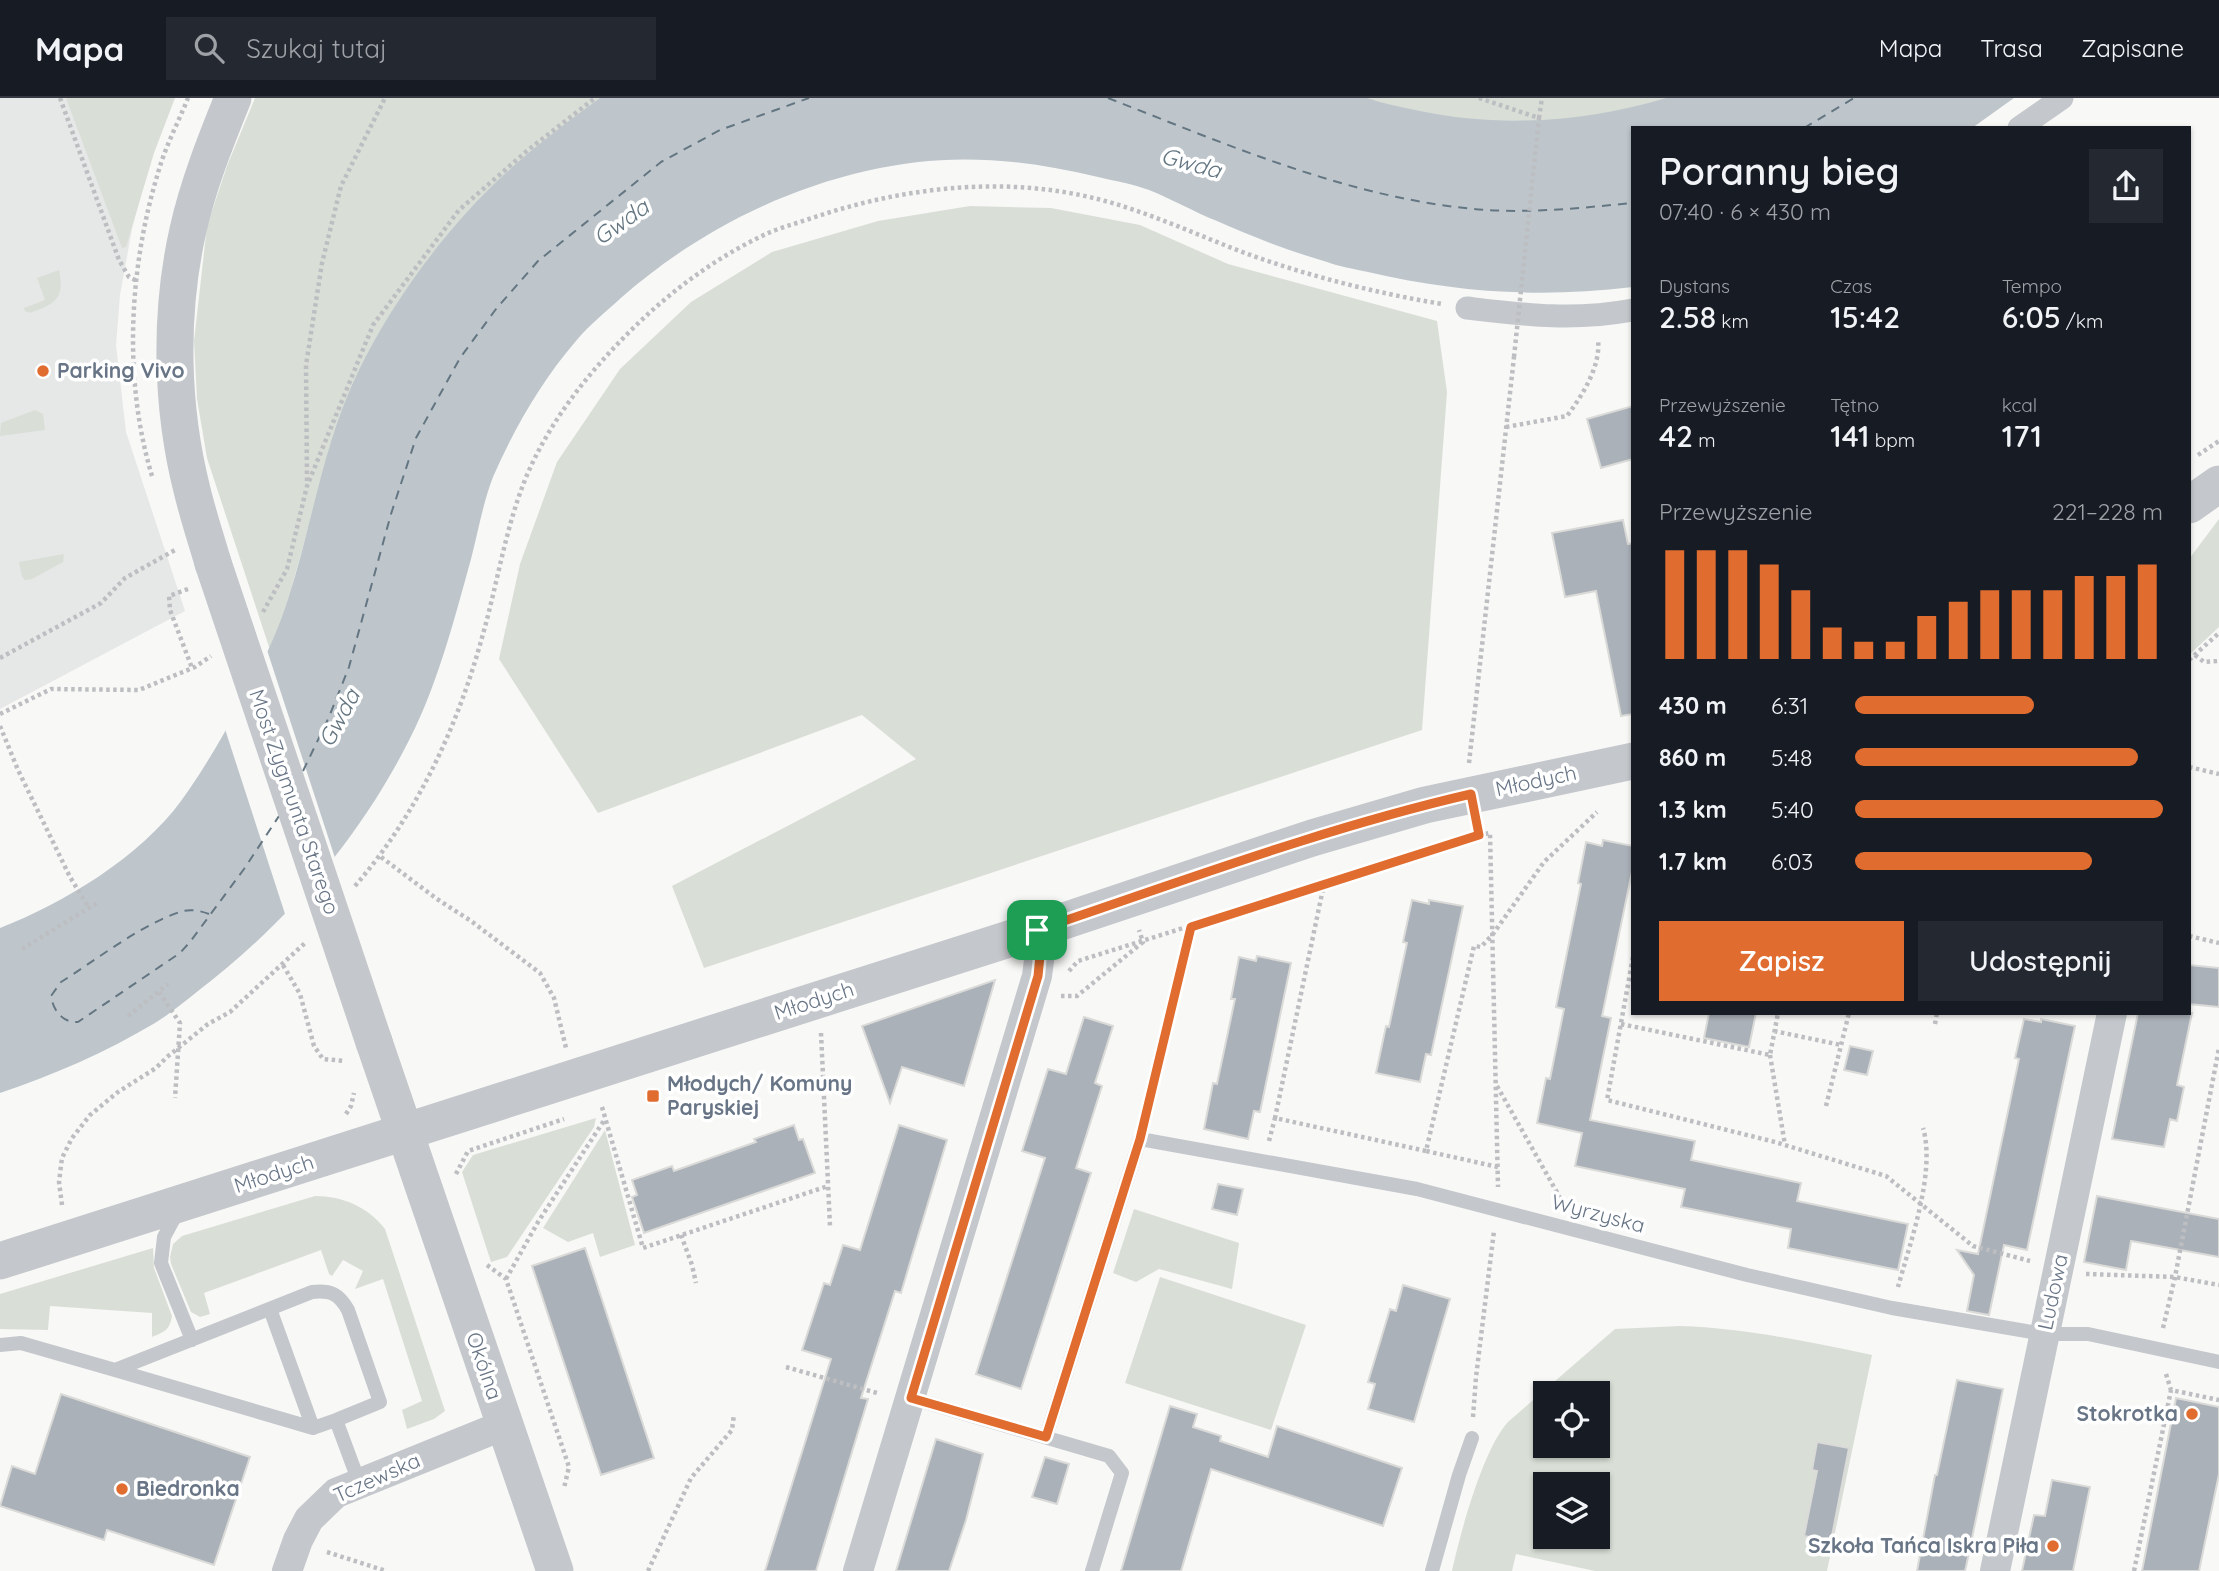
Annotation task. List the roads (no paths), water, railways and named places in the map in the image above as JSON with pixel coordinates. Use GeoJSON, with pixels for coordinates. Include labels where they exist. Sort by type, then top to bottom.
{"type":"FeatureCollection","features":[{"type":"Feature","properties":{"kind":"street"},"geometry":{"type":"LineString","coordinates":[[2022,126],[2062,98]]}},
{"type":"Feature","properties":{"kind":"street","name":"Most Zygmunta Starego"},"geometry":{"type":"LineString","coordinates":[[232,103],[198,193],[188,230],[176,317],[176,372],[181,435],[192,490],[213,563],[361,1052],[410,1146]]}},
{"type":"Feature","properties":{"kind":"street"},"geometry":{"type":"LineString","coordinates":[[1467,308],[1546,318],[1596,316],[1631,310]]}},
{"type":"Feature","properties":{"kind":"street"},"geometry":{"type":"LineString","coordinates":[[2191,504],[2219,484]]}},
{"type":"Feature","properties":{"kind":"street","name":"Młodych"},"geometry":{"type":"LineString","coordinates":[[0,1261],[182,1204],[410,1146],[582,1095],[1037,930],[1312,838],[1425,805],[1631,761]]}},
{"type":"Feature","properties":{"kind":"street"},"geometry":{"type":"LineString","coordinates":[[858,1571],[1038,976],[1041,945],[1037,930]]}},
{"type":"Feature","properties":{"kind":"street","name":"Ludowa"},"geometry":{"type":"LineString","coordinates":[[1995,1571],[2112,1015]]}},
{"type":"Feature","properties":{"kind":"street","name":"Okólna"},"geometry":{"type":"LineString","coordinates":[[410,1146],[555,1571]]}},
{"type":"Feature","properties":{"kind":"street","name":"Tczewska"},"geometry":{"type":"LineString","coordinates":[[287,1571],[304,1528],[316,1511],[336,1493],[504,1425]]}},
{"type":"Feature","properties":{"kind":"lane","name":"Wyrzyska"},"geometry":{"type":"LineString","coordinates":[[1046,1437],[1140,1139],[1417,1189],[1747,1275],[1892,1308],[2044,1335],[2088,1334],[2219,1362]]}},
{"type":"Feature","properties":{"kind":"lane"},"geometry":{"type":"LineString","coordinates":[[182,1204],[164,1237],[161,1263],[192,1340]]}},
{"type":"Feature","properties":{"kind":"lane"},"geometry":{"type":"LineString","coordinates":[[0,1345],[20,1343],[313,1428],[380,1402],[348,1310],[342,1299],[326,1290],[312,1292],[115,1370]]}},
{"type":"Feature","properties":{"kind":"lane"},"geometry":{"type":"LineString","coordinates":[[270,1309],[313,1428]]}},
{"type":"Feature","properties":{"kind":"lane"},"geometry":{"type":"LineString","coordinates":[[911,1398],[1109,1456],[1122,1473],[1092,1571]]}},
{"type":"Feature","properties":{"kind":"lane"},"geometry":{"type":"LineString","coordinates":[[336,1420],[359,1482]]}},
{"type":"Feature","properties":{"kind":"lane"},"geometry":{"type":"LineString","coordinates":[[1432,1571],[1472,1438]]}},
{"type":"Feature","properties":{"kind":"water","name":"Gwda"},"geometry":{"type":"Polygon","coordinates":[[[600,98],[1367,98],[1451,116],[1513,121],[1605,113],[1666,98],[2014,98],[1975,126],[1631,126],[1631,287],[1565,292],[1500,292],[1402,279],[1332,264],[1299,253],[1143,188],[1039,165],[1010,162],[925,161],[866,171],[799,191],[736,219],[677,255],[622,297],[581,335],[540,389],[493,477],[435,681],[415,728],[385,785],[314,882],[259,940],[161,1019],[118,1044],[79,1062],[0,1093],[0,928],[75,892],[99,876],[144,841],[181,801],[224,733],[272,642],[297,570],[336,426],[359,370],[388,317],[424,264],[465,215],[508,171],[600,98]]]}},
{"type":"Feature","properties":{"kind":"place","name":"Parking Vivo"},"geometry":{"type":"Point","coordinates":[43,371]}},
{"type":"Feature","properties":{"kind":"place","name":"Młodych/ Komuny Paryskiej"},"geometry":{"type":"Point","coordinates":[653,1096]}},
{"type":"Feature","properties":{"kind":"place","name":"Stokrotka"},"geometry":{"type":"Point","coordinates":[2192,1414]}},
{"type":"Feature","properties":{"kind":"place","name":"Biedronka"},"geometry":{"type":"Point","coordinates":[122,1489]}},
{"type":"Feature","properties":{"kind":"place","name":"Szkoła Tańca Iskra Piła"},"geometry":{"type":"Point","coordinates":[2053,1546]}}]}
